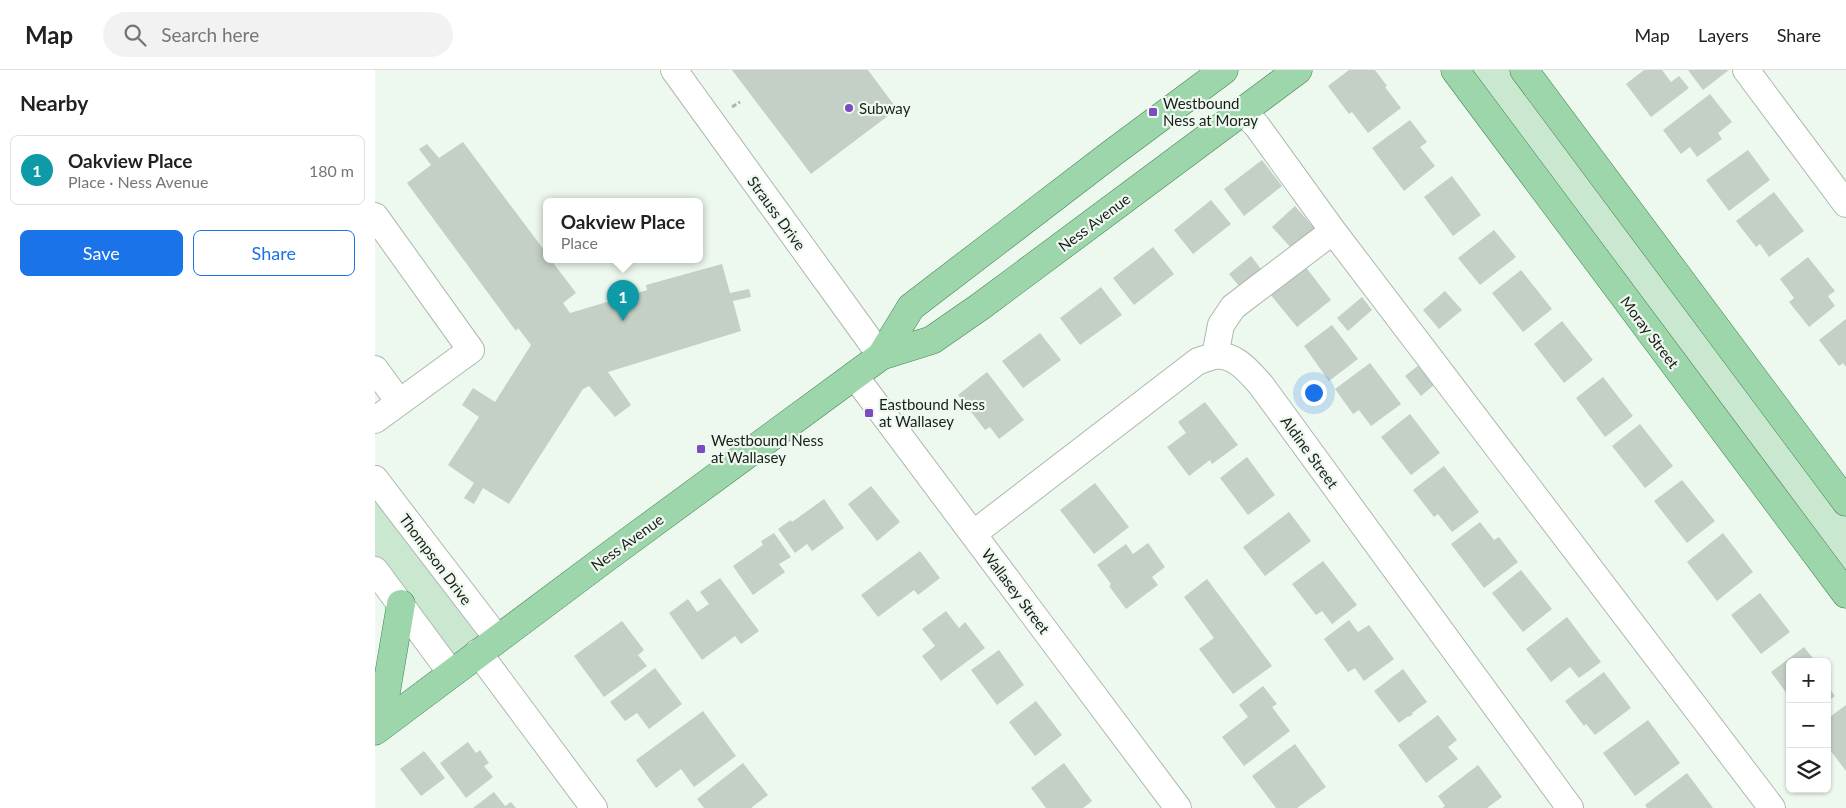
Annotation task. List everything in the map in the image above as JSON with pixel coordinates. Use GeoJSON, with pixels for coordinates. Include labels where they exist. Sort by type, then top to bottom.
{"type":"FeatureCollection","features":[{"type":"Feature","properties":{"kind":"main road","name":"Ness Avenue"},"geometry":{"type":"LineString","coordinates":[[881,356],[911,308],[1224,70]]}},
{"type":"Feature","properties":{"kind":"main road","name":"Ness Avenue"},"geometry":{"type":"LineString","coordinates":[[377,729],[881,356],[932,340],[1298,70]]}},
{"type":"Feature","properties":{"kind":"main road","name":"Moray Street"},"geometry":{"type":"LineString","coordinates":[[1455,70],[1846,594]]}},
{"type":"Feature","properties":{"kind":"main road"},"geometry":{"type":"LineString","coordinates":[[1524,70],[1846,502]]}},
{"type":"Feature","properties":{"kind":"main road"},"geometry":{"type":"LineString","coordinates":[[377,729],[401,604]]}},
{"type":"Feature","properties":{"kind":"street","name":"Strauss Drive"},"geometry":{"type":"LineString","coordinates":[[674,70],[881,356]]}},
{"type":"Feature","properties":{"kind":"street"},"geometry":{"type":"LineString","coordinates":[[1746,70],[1846,204]]}},
{"type":"Feature","properties":{"kind":"street"},"geometry":{"type":"LineString","coordinates":[[1242,110],[1257,126],[1333,231],[1772,808]]}},
{"type":"Feature","properties":{"kind":"street"},"geometry":{"type":"LineString","coordinates":[[375,216],[471,350],[375,420]]}},
{"type":"Feature","properties":{"kind":"street"},"geometry":{"type":"LineString","coordinates":[[973,534],[1183,372],[1199,361],[1215,356],[1221,325],[1233,307],[1333,231]]}},
{"type":"Feature","properties":{"kind":"street","name":"Aldine Street"},"geometry":{"type":"LineString","coordinates":[[1215,356],[1230,358],[1242,365],[1261,385],[1570,808]]}},
{"type":"Feature","properties":{"kind":"street"},"geometry":{"type":"LineString","coordinates":[[375,369],[399,402]]}},
{"type":"Feature","properties":{"kind":"street","name":"Wallasey Street"},"geometry":{"type":"LineString","coordinates":[[855,375],[1178,808]]}},
{"type":"Feature","properties":{"kind":"street","name":"Thompson Drive"},"geometry":{"type":"LineString","coordinates":[[375,479],[488,645],[592,807]]}},
{"type":"Feature","properties":{"kind":"street"},"geometry":{"type":"LineString","coordinates":[[375,570],[451,673]]}},
{"type":"Feature","properties":{"kind":"green space"},"geometry":{"type":"Polygon","coordinates":[[[1455,70],[1524,70],[1846,501],[1846,594],[1455,70]]]}},
{"type":"Feature","properties":{"kind":"green space"},"geometry":{"type":"Polygon","coordinates":[[[375,479],[497,638],[451,673],[375,570],[375,479]]]}},
{"type":"Feature","properties":{"kind":"building"},"geometry":{"type":"Polygon","coordinates":[[[732,70],[868,70],[897,109],[811,174],[732,70]]]}},
{"type":"Feature","properties":{"kind":"building"},"geometry":{"type":"Polygon","coordinates":[[[1349,70],[1375,70],[1401,108],[1368,133],[1352,112],[1349,114],[1328,86],[1349,70]]]}},
{"type":"Feature","properties":{"kind":"building"},"geometry":{"type":"Polygon","coordinates":[[[1644,70],[1662,70],[1671,82],[1679,76],[1689,88],[1651,117],[1626,84],[1644,70]]]}},
{"type":"Feature","properties":{"kind":"building"},"geometry":{"type":"Polygon","coordinates":[[[1688,70],[1729,70],[1703,90],[1688,70]]]}},
{"type":"Feature","properties":{"kind":"building"},"geometry":{"type":"Polygon","coordinates":[[[1710,94],[1732,122],[1718,133],[1722,139],[1697,157],[1690,147],[1681,154],[1663,130],[1710,94]]]}},
{"type":"Feature","properties":{"kind":"building"},"geometry":{"type":"Polygon","coordinates":[[[1410,120],[1427,142],[1420,147],[1435,166],[1404,191],[1372,148],[1410,120]]]}},
{"type":"Feature","properties":{"kind":"building"},"geometry":{"type":"Polygon","coordinates":[[[463,142],[543,249],[543,263],[553,263],[576,293],[563,303],[570,313],[647,290],[646,285],[722,264],[730,293],[749,289],[751,297],[733,301],[741,331],[608,372],[631,405],[615,417],[589,386],[583,389],[509,504],[483,488],[474,504],[464,498],[474,483],[448,465],[479,417],[462,405],[473,388],[495,402],[531,345],[518,328],[516,331],[407,183],[431,165],[419,149],[427,144],[439,158],[463,142]]]}},
{"type":"Feature","properties":{"kind":"building"},"geometry":{"type":"Polygon","coordinates":[[[1748,150],[1770,180],[1729,211],[1706,180],[1748,150]]]}},
{"type":"Feature","properties":{"kind":"building"},"geometry":{"type":"Polygon","coordinates":[[[1262,160],[1282,186],[1244,216],[1224,189],[1262,160]]]}},
{"type":"Feature","properties":{"kind":"building"},"geometry":{"type":"Polygon","coordinates":[[[1452,176],[1481,215],[1453,236],[1424,197],[1452,176]]]}},
{"type":"Feature","properties":{"kind":"building"},"geometry":{"type":"Polygon","coordinates":[[[1774,192],[1804,231],[1769,257],[1760,244],[1756,247],[1736,221],[1774,192]]]}},
{"type":"Feature","properties":{"kind":"building"},"geometry":{"type":"Polygon","coordinates":[[[1211,200],[1231,224],[1193,254],[1174,230],[1211,200]]]}},
{"type":"Feature","properties":{"kind":"building"},"geometry":{"type":"Polygon","coordinates":[[[1295,206],[1315,229],[1293,250],[1272,227],[1295,206]]]}},
{"type":"Feature","properties":{"kind":"building"},"geometry":{"type":"Polygon","coordinates":[[[1494,230],[1516,257],[1480,285],[1458,258],[1494,230]]]}},
{"type":"Feature","properties":{"kind":"building"},"geometry":{"type":"Polygon","coordinates":[[[1153,247],[1174,274],[1134,305],[1113,278],[1153,247]]]}},
{"type":"Feature","properties":{"kind":"building"},"geometry":{"type":"Polygon","coordinates":[[[1251,256],[1261,269],[1240,287],[1229,274],[1251,256]]]}},
{"type":"Feature","properties":{"kind":"building"},"geometry":{"type":"Polygon","coordinates":[[[1808,257],[1835,291],[1828,296],[1835,306],[1809,327],[1789,302],[1794,298],[1780,279],[1808,257]]]}},
{"type":"Feature","properties":{"kind":"building"},"geometry":{"type":"Polygon","coordinates":[[[1305,266],[1331,300],[1297,327],[1270,294],[1305,266]]]}},
{"type":"Feature","properties":{"kind":"building"},"geometry":{"type":"Polygon","coordinates":[[[1521,270],[1552,309],[1523,332],[1492,293],[1521,270]]]}},
{"type":"Feature","properties":{"kind":"building"},"geometry":{"type":"Polygon","coordinates":[[[1101,287],[1122,315],[1080,345],[1060,318],[1101,287]]]}},
{"type":"Feature","properties":{"kind":"building"},"geometry":{"type":"Polygon","coordinates":[[[1445,291],[1462,310],[1439,329],[1423,310],[1445,291]]]}},
{"type":"Feature","properties":{"kind":"building"},"geometry":{"type":"Polygon","coordinates":[[[1362,297],[1372,310],[1348,331],[1337,318],[1362,297]]]}},
{"type":"Feature","properties":{"kind":"building"},"geometry":{"type":"Polygon","coordinates":[[[1846,319],[1846,367],[1843,363],[1839,366],[1819,340],[1846,319]]]}},
{"type":"Feature","properties":{"kind":"building"},"geometry":{"type":"Polygon","coordinates":[[[1562,321],[1593,360],[1564,383],[1534,344],[1562,321]]]}},
{"type":"Feature","properties":{"kind":"building"},"geometry":{"type":"Polygon","coordinates":[[[1332,325],[1358,359],[1329,381],[1304,346],[1332,325]]]}},
{"type":"Feature","properties":{"kind":"building"},"geometry":{"type":"Polygon","coordinates":[[[1040,333],[1061,360],[1023,388],[1002,361],[1040,333]]]}},
{"type":"Feature","properties":{"kind":"building"},"geometry":{"type":"Polygon","coordinates":[[[1370,363],[1401,404],[1371,426],[1359,410],[1353,414],[1335,389],[1370,363]]]}},
{"type":"Feature","properties":{"kind":"building"},"geometry":{"type":"Polygon","coordinates":[[[1419,365],[1435,384],[1421,396],[1405,376],[1419,365]]]}},
{"type":"Feature","properties":{"kind":"building"},"geometry":{"type":"Polygon","coordinates":[[[987,372],[1024,420],[999,439],[990,427],[985,430],[958,395],[987,372]]]}},
{"type":"Feature","properties":{"kind":"building"},"geometry":{"type":"Polygon","coordinates":[[[1603,377],[1633,416],[1605,437],[1576,398],[1603,377]]]}},
{"type":"Feature","properties":{"kind":"building"},"geometry":{"type":"Polygon","coordinates":[[[1205,402],[1238,445],[1212,464],[1210,460],[1189,476],[1167,447],[1186,433],[1178,422],[1205,402]]]}},
{"type":"Feature","properties":{"kind":"building"},"geometry":{"type":"Polygon","coordinates":[[[1410,414],[1440,453],[1411,475],[1381,437],[1410,414]]]}},
{"type":"Feature","properties":{"kind":"building"},"geometry":{"type":"Polygon","coordinates":[[[1640,424],[1673,466],[1645,488],[1612,446],[1640,424]]]}},
{"type":"Feature","properties":{"kind":"building"},"geometry":{"type":"Polygon","coordinates":[[[1247,457],[1275,495],[1248,515],[1220,478],[1247,457]]]}},
{"type":"Feature","properties":{"kind":"building"},"geometry":{"type":"Polygon","coordinates":[[[1444,466],[1479,512],[1452,532],[1438,514],[1434,517],[1413,490],[1444,466]]]}},
{"type":"Feature","properties":{"kind":"building"},"geometry":{"type":"Polygon","coordinates":[[[1682,480],[1715,521],[1687,543],[1654,501],[1682,480]]]}},
{"type":"Feature","properties":{"kind":"building"},"geometry":{"type":"Polygon","coordinates":[[[1095,483],[1129,527],[1094,554],[1060,510],[1095,483]]]}},
{"type":"Feature","properties":{"kind":"building"},"geometry":{"type":"Polygon","coordinates":[[[871,486],[900,522],[877,541],[848,504],[871,486]]]}},
{"type":"Feature","properties":{"kind":"building"},"geometry":{"type":"Polygon","coordinates":[[[824,499],[844,528],[812,551],[807,544],[795,553],[778,529],[791,520],[792,522],[824,499]]]}},
{"type":"Feature","properties":{"kind":"building"},"geometry":{"type":"Polygon","coordinates":[[[1289,512],[1311,541],[1265,576],[1243,547],[1289,512]]]}},
{"type":"Feature","properties":{"kind":"building"},"geometry":{"type":"Polygon","coordinates":[[[1480,522],[1494,540],[1499,537],[1518,562],[1484,588],[1451,544],[1480,522]]]}},
{"type":"Feature","properties":{"kind":"building"},"geometry":{"type":"Polygon","coordinates":[[[774,533],[791,557],[779,564],[785,572],[753,595],[733,566],[763,545],[761,541],[774,533]]]}},
{"type":"Feature","properties":{"kind":"building"},"geometry":{"type":"Polygon","coordinates":[[[1723,533],[1753,572],[1717,601],[1687,562],[1723,533]]]}},
{"type":"Feature","properties":{"kind":"building"},"geometry":{"type":"Polygon","coordinates":[[[1148,543],[1165,567],[1152,577],[1158,585],[1126,609],[1109,586],[1111,584],[1097,565],[1126,544],[1133,554],[1148,543]]]}},
{"type":"Feature","properties":{"kind":"building"},"geometry":{"type":"Polygon","coordinates":[[[920,551],[940,578],[918,595],[914,590],[878,617],[861,595],[920,551]]]}},
{"type":"Feature","properties":{"kind":"building"},"geometry":{"type":"Polygon","coordinates":[[[1323,561],[1357,605],[1332,624],[1322,611],[1316,615],[1292,584],[1323,561]]]}},
{"type":"Feature","properties":{"kind":"building"},"geometry":{"type":"Polygon","coordinates":[[[1521,570],[1552,609],[1523,632],[1492,593],[1521,570]]]}},
{"type":"Feature","properties":{"kind":"building"},"geometry":{"type":"Polygon","coordinates":[[[720,578],[759,631],[741,644],[735,636],[702,660],[669,613],[688,599],[697,612],[709,604],[700,592],[720,578]]]}},
{"type":"Feature","properties":{"kind":"building"},"geometry":{"type":"Polygon","coordinates":[[[1207,579],[1272,666],[1233,694],[1199,649],[1214,638],[1184,597],[1207,579]]]}},
{"type":"Feature","properties":{"kind":"building"},"geometry":{"type":"Polygon","coordinates":[[[1760,593],[1790,632],[1761,654],[1731,615],[1760,593]]]}},
{"type":"Feature","properties":{"kind":"building"},"geometry":{"type":"Polygon","coordinates":[[[946,611],[959,628],[965,622],[985,648],[941,681],[922,656],[935,646],[922,629],[946,611]]]}},
{"type":"Feature","properties":{"kind":"building"},"geometry":{"type":"Polygon","coordinates":[[[1567,617],[1601,662],[1579,678],[1570,667],[1551,682],[1526,649],[1567,617]]]}},
{"type":"Feature","properties":{"kind":"building"},"geometry":{"type":"Polygon","coordinates":[[[1349,620],[1358,632],[1369,625],[1394,659],[1364,681],[1355,668],[1348,672],[1324,639],[1349,620]]]}},
{"type":"Feature","properties":{"kind":"building"},"geometry":{"type":"Polygon","coordinates":[[[622,621],[644,650],[638,655],[647,666],[604,697],[574,656],[622,621]]]}},
{"type":"Feature","properties":{"kind":"building"},"geometry":{"type":"Polygon","coordinates":[[[1804,647],[1813,658],[1789,658],[1804,647]]]}},
{"type":"Feature","properties":{"kind":"building"},"geometry":{"type":"Polygon","coordinates":[[[999,650],[1024,685],[997,705],[971,670],[999,650]]]}},
{"type":"Feature","properties":{"kind":"building"},"geometry":{"type":"Polygon","coordinates":[[[1786,661],[1786,693],[1771,672],[1786,661]]]}},
{"type":"Feature","properties":{"kind":"building"},"geometry":{"type":"Polygon","coordinates":[[[655,668],[682,704],[649,729],[637,713],[625,721],[610,702],[655,668]]]}},
{"type":"Feature","properties":{"kind":"building"},"geometry":{"type":"Polygon","coordinates":[[[1403,669],[1427,702],[1399,723],[1374,691],[1403,669]]]}},
{"type":"Feature","properties":{"kind":"building"},"geometry":{"type":"Polygon","coordinates":[[[1604,672],[1631,708],[1595,735],[1586,724],[1584,726],[1565,701],[1604,672]]]}},
{"type":"Feature","properties":{"kind":"building"},"geometry":{"type":"Polygon","coordinates":[[[1263,686],[1277,704],[1272,707],[1290,731],[1244,766],[1222,737],[1248,717],[1239,705],[1263,686]]]}},
{"type":"Feature","properties":{"kind":"building"},"geometry":{"type":"Polygon","coordinates":[[[1831,690],[1835,696],[1831,699],[1831,690]]]}},
{"type":"Feature","properties":{"kind":"building"},"geometry":{"type":"Polygon","coordinates":[[[1036,701],[1062,735],[1035,756],[1009,722],[1036,701]]]}},
{"type":"Feature","properties":{"kind":"building"},"geometry":{"type":"Polygon","coordinates":[[[1846,705],[1846,771],[1831,751],[1831,716],[1846,705]]]}},
{"type":"Feature","properties":{"kind":"building"},"geometry":{"type":"Polygon","coordinates":[[[703,711],[736,756],[694,787],[681,769],[656,788],[636,760],[703,711]]]}},
{"type":"Feature","properties":{"kind":"building"},"geometry":{"type":"Polygon","coordinates":[[[1438,715],[1457,740],[1448,747],[1458,759],[1426,783],[1398,745],[1438,715]]]}},
{"type":"Feature","properties":{"kind":"building"},"geometry":{"type":"Polygon","coordinates":[[[1648,720],[1680,763],[1635,796],[1603,753],[1648,720]]]}},
{"type":"Feature","properties":{"kind":"building"},"geometry":{"type":"Polygon","coordinates":[[[468,742],[476,753],[480,750],[489,763],[484,766],[493,777],[466,798],[440,763],[468,742]]]}},
{"type":"Feature","properties":{"kind":"building"},"geometry":{"type":"Polygon","coordinates":[[[1295,744],[1326,787],[1297,808],[1276,808],[1252,776],[1295,744]]]}},
{"type":"Feature","properties":{"kind":"building"},"geometry":{"type":"Polygon","coordinates":[[[424,751],[445,778],[421,796],[400,769],[424,751]]]}},
{"type":"Feature","properties":{"kind":"building"},"geometry":{"type":"Polygon","coordinates":[[[743,763],[768,795],[751,808],[704,808],[697,799],[743,763]]]}},
{"type":"Feature","properties":{"kind":"building"},"geometry":{"type":"Polygon","coordinates":[[[1064,763],[1092,801],[1083,808],[1046,808],[1031,788],[1064,763]]]}},
{"type":"Feature","properties":{"kind":"building"},"geometry":{"type":"Polygon","coordinates":[[[1478,765],[1502,797],[1487,808],[1442,808],[1445,806],[1438,796],[1478,765]]]}},
{"type":"Feature","properties":{"kind":"building"},"geometry":{"type":"Polygon","coordinates":[[[1687,773],[1713,808],[1647,808],[1645,805],[1687,773]]]}},
{"type":"Feature","properties":{"kind":"building"},"geometry":{"type":"Polygon","coordinates":[[[494,792],[505,806],[511,802],[516,808],[473,808],[494,792]]]}},
{"type":"Feature","properties":{"kind":"place","name":"Subway"},"geometry":{"type":"Point","coordinates":[849,108]}},
{"type":"Feature","properties":{"kind":"place","name":"Westbound Ness at Moray"},"geometry":{"type":"Point","coordinates":[1153,112]}},
{"type":"Feature","properties":{"kind":"place","name":"Oakview Place"},"geometry":{"type":"Point","coordinates":[623,321]}},
{"type":"Feature","properties":{"kind":"place","name":"Eastbound Ness at Wallasey"},"geometry":{"type":"Point","coordinates":[869,413]}},
{"type":"Feature","properties":{"kind":"place","name":"Westbound Ness at Wallasey"},"geometry":{"type":"Point","coordinates":[701,449]}}]}
